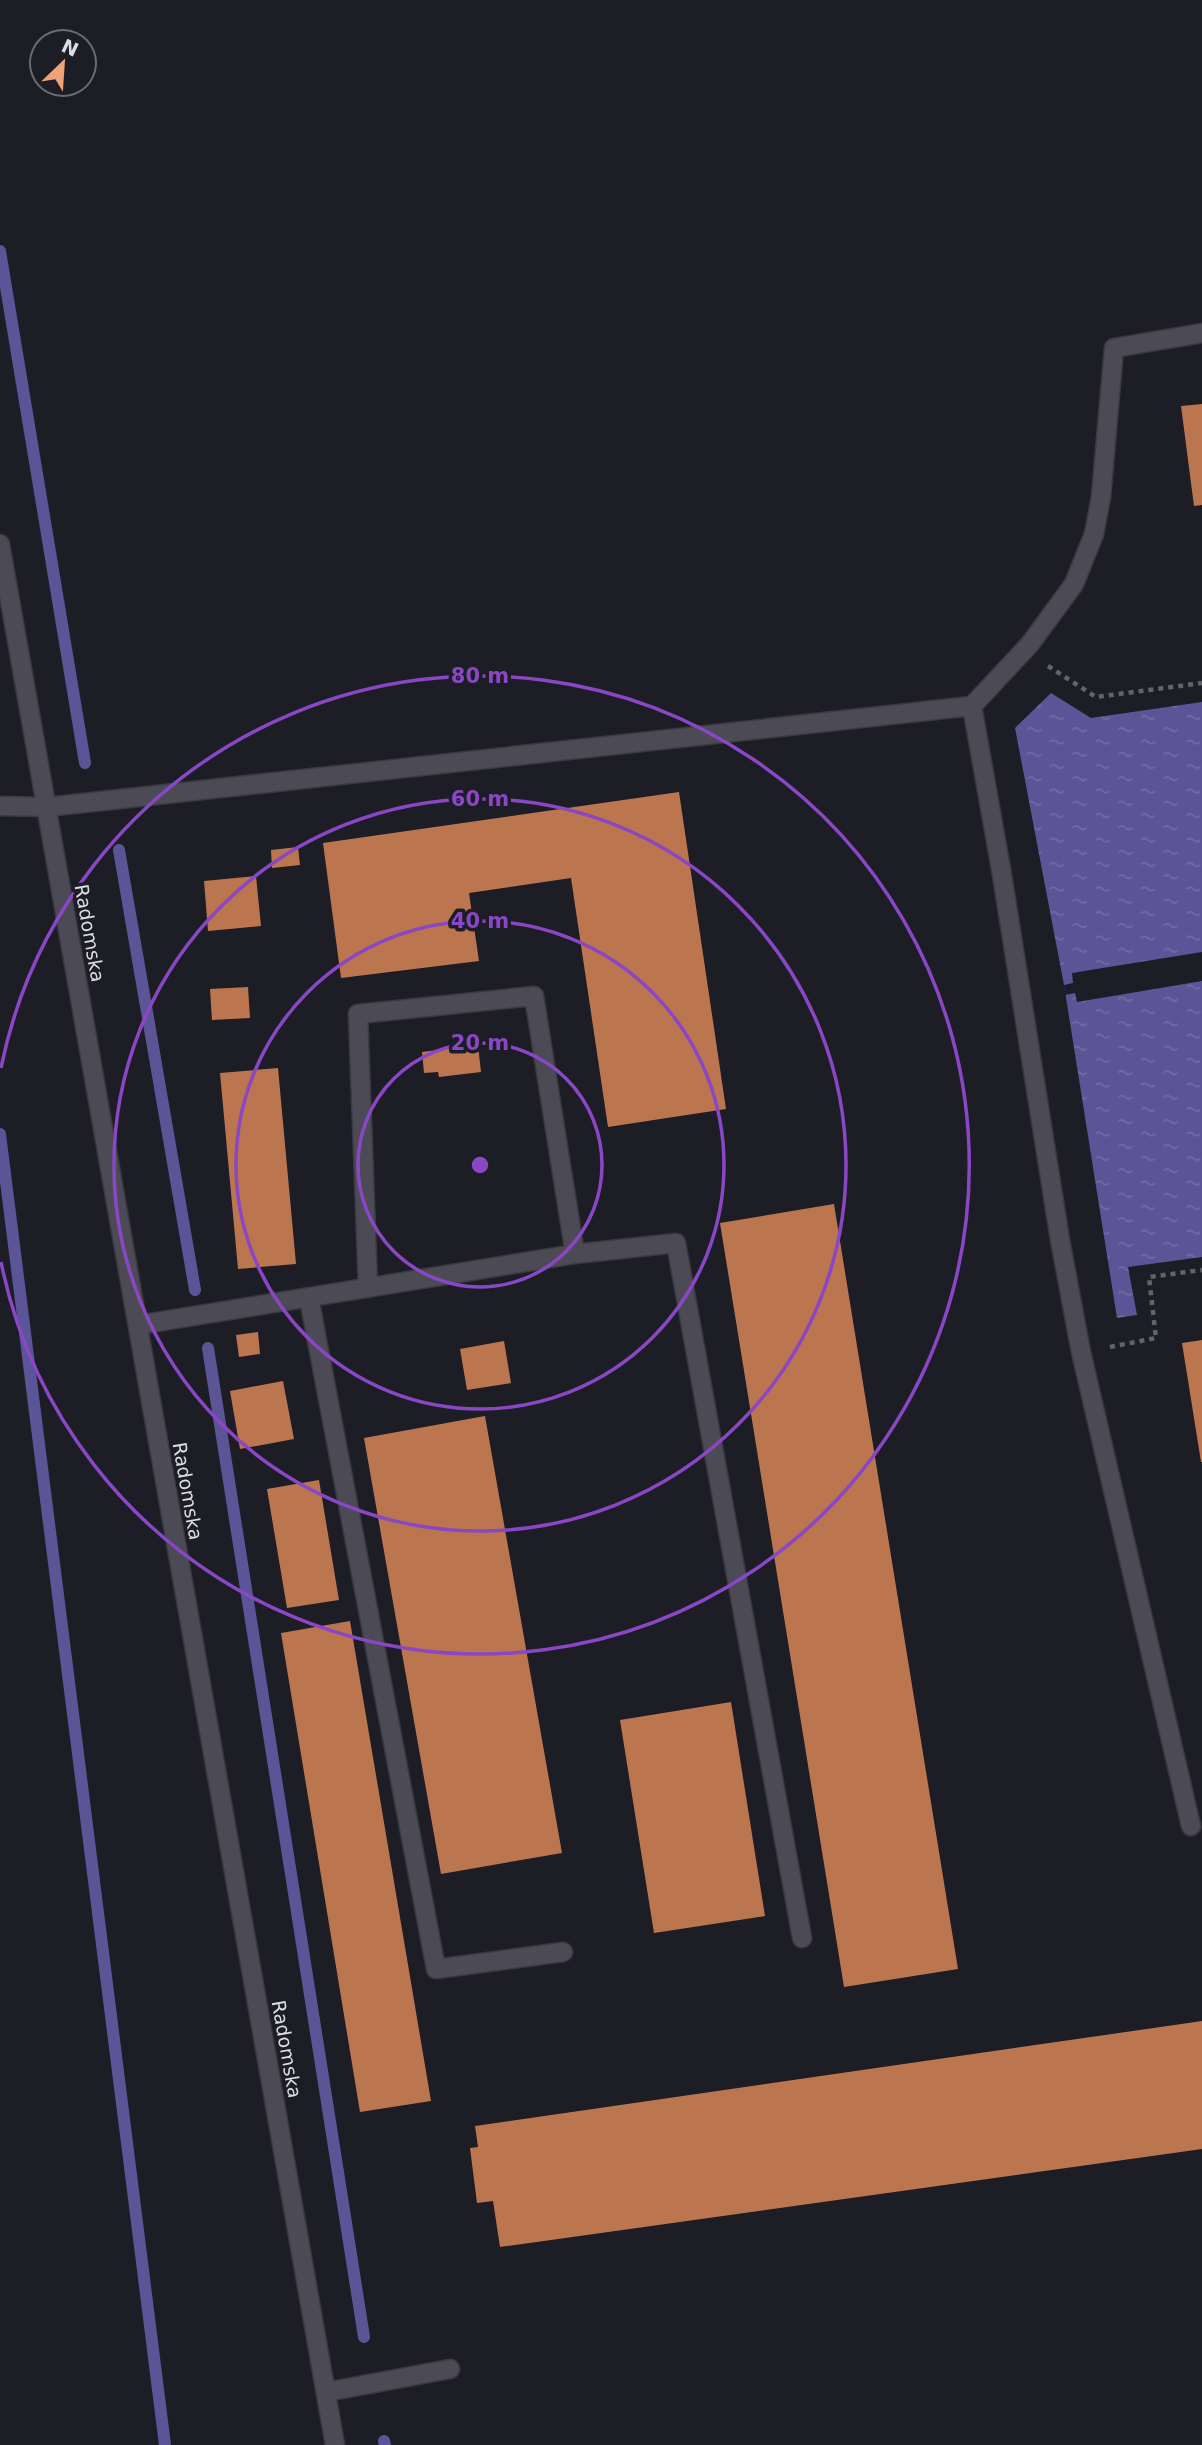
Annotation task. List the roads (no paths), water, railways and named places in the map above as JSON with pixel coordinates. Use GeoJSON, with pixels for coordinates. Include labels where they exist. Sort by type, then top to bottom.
{"type":"FeatureCollection","features":[{"type":"Feature","properties":{"kind":"street"},"geometry":{"type":"LineString","coordinates":[[0,806],[47,807],[972,706],[1024,650],[1074,584],[1094,534],[1101,496],[1114,348],[1202,333]]}},
{"type":"Feature","properties":{"kind":"street","name":"Radomska"},"geometry":{"type":"LineString","coordinates":[[0,544],[335,2445]]}},
{"type":"Feature","properties":{"kind":"street"},"geometry":{"type":"LineString","coordinates":[[972,706],[1081,1352],[1191,1826]]}},
{"type":"Feature","properties":{"kind":"street"},"geometry":{"type":"LineString","coordinates":[[368,1288],[358,1014],[534,996],[575,1254]]}},
{"type":"Feature","properties":{"kind":"street"},"geometry":{"type":"LineString","coordinates":[[138,1325],[575,1254],[676,1243],[802,1938]]}},
{"type":"Feature","properties":{"kind":"street"},"geometry":{"type":"LineString","coordinates":[[309,1298],[436,1969],[563,1952]]}},
{"type":"Feature","properties":{"kind":"street"},"geometry":{"type":"LineString","coordinates":[[326,2392],[450,2369]]}},
{"type":"Feature","properties":{"kind":"water"},"geometry":{"type":"Polygon","coordinates":[[[1051,693],[1091,718],[1202,702],[1202,1257],[1128,1267],[1137,1315],[1117,1318],[1064,985],[1015,728],[1051,693]]]}},
{"type":"Feature","properties":{"kind":"waterway"},"geometry":{"type":"LineString","coordinates":[[0,251],[85,763]]}},
{"type":"Feature","properties":{"kind":"waterway"},"geometry":{"type":"LineString","coordinates":[[119,850],[195,1290]]}},
{"type":"Feature","properties":{"kind":"waterway"},"geometry":{"type":"LineString","coordinates":[[0,1134],[165,2445]]}},
{"type":"Feature","properties":{"kind":"waterway"},"geometry":{"type":"LineString","coordinates":[[208,1348],[364,2337]]}},
{"type":"Feature","properties":{"kind":"waterway"},"geometry":{"type":"LineString","coordinates":[[384,2441],[385,2445]]}}]}
